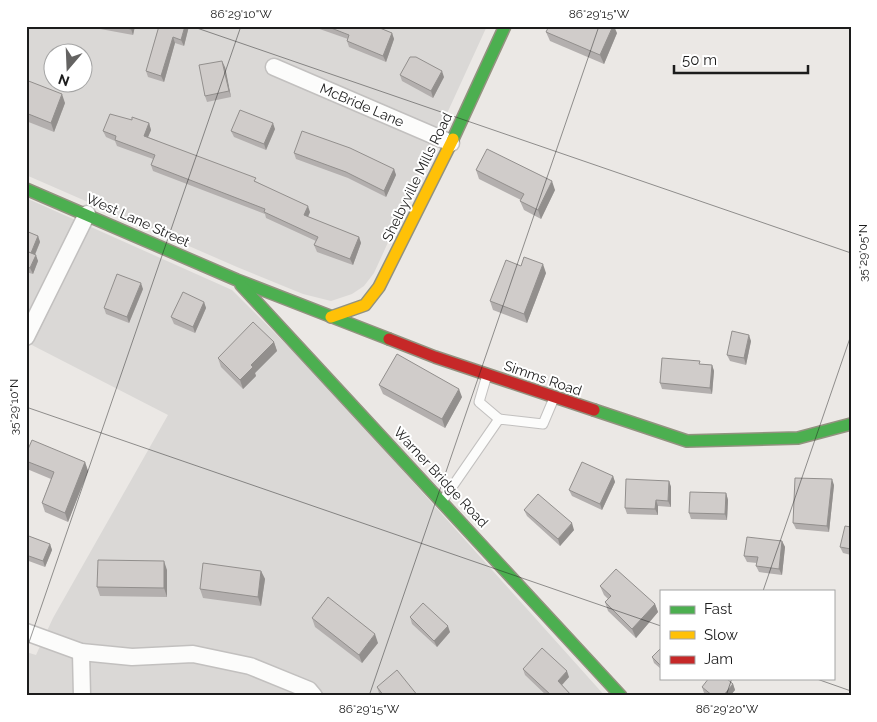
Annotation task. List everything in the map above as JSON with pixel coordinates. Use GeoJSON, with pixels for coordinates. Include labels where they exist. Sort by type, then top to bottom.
{"type":"FeatureCollection","features":[{"type":"Feature","properties":{"kind":"street","name":"Shelbyville Mills Road"},"geometry":{"type":"LineString","coordinates":[[331,317],[365,305],[379,288],[451,143],[505,26]]}},
{"type":"Feature","properties":{"kind":"street","name":"McBride Lane"},"geometry":{"type":"LineString","coordinates":[[274,67],[451,143]]}},
{"type":"Feature","properties":{"kind":"street","name":"West Lane Street"},"geometry":{"type":"LineString","coordinates":[[26,189],[236,280]]}},
{"type":"Feature","properties":{"kind":"street"},"geometry":{"type":"LineString","coordinates":[[26,337],[87,214]]}},
{"type":"Feature","properties":{"kind":"street","name":"Simms Road"},"geometry":{"type":"LineString","coordinates":[[236,280],[435,357],[687,441],[798,438],[851,424]]}},
{"type":"Feature","properties":{"kind":"street","name":"Warner Bridge Road"},"geometry":{"type":"LineString","coordinates":[[236,280],[442,500],[621,696]]}},
{"type":"Feature","properties":{"kind":"street"},"geometry":{"type":"LineString","coordinates":[[26,632],[81,652],[132,657],[193,654],[250,666],[310,690],[314,696]]}},
{"type":"Feature","properties":{"kind":"street"},"geometry":{"type":"LineString","coordinates":[[81,652],[82,696]]}},
{"type":"Feature","properties":{"kind":"lane"},"geometry":{"type":"LineString","coordinates":[[487,375],[480,402],[499,419],[543,424],[554,398]]}},
{"type":"Feature","properties":{"kind":"lane"},"geometry":{"type":"LineString","coordinates":[[442,500],[499,419]]}},
{"type":"Feature","properties":{"kind":"shaded area"},"geometry":{"type":"Polygon","coordinates":[[[26,26],[487,26],[374,273],[364,286],[352,294],[331,301],[303,294],[26,175],[26,26]]]}},
{"type":"Feature","properties":{"kind":"shaded area"},"geometry":{"type":"Polygon","coordinates":[[[26,198],[232,290],[319,377],[605,696],[26,696],[26,652],[36,655],[53,618],[168,415],[26,342],[26,198]]]}},
{"type":"Feature","properties":{"kind":"building"},"geometry":{"type":"Polygon","coordinates":[[[115,26],[131,26],[131,29],[115,26]]]}},
{"type":"Feature","properties":{"kind":"building"},"geometry":{"type":"Polygon","coordinates":[[[159,26],[185,26],[181,40],[173,37],[161,76],[146,71],[159,26]]]}},
{"type":"Feature","properties":{"kind":"building"},"geometry":{"type":"Polygon","coordinates":[[[326,26],[375,26],[392,33],[383,56],[347,41],[349,35],[326,26]]]}},
{"type":"Feature","properties":{"kind":"building"},"geometry":{"type":"Polygon","coordinates":[[[549,26],[613,26],[600,55],[546,32],[549,26]]]}},
{"type":"Feature","properties":{"kind":"building"},"geometry":{"type":"Polygon","coordinates":[[[410,57],[416,57],[442,71],[431,91],[400,75],[410,57]]]}},
{"type":"Feature","properties":{"kind":"building"},"geometry":{"type":"Polygon","coordinates":[[[222,61],[229,91],[205,96],[199,65],[222,61]]]}},
{"type":"Feature","properties":{"kind":"building"},"geometry":{"type":"Polygon","coordinates":[[[26,80],[42,86],[42,92],[62,94],[51,123],[26,113],[26,80]]]}},
{"type":"Feature","properties":{"kind":"building"},"geometry":{"type":"Polygon","coordinates":[[[240,110],[273,123],[264,144],[231,131],[240,110]]]}},
{"type":"Feature","properties":{"kind":"building"},"geometry":{"type":"Polygon","coordinates":[[[110,114],[132,120],[132,117],[149,123],[144,136],[256,178],[254,181],[308,206],[304,215],[359,237],[350,259],[314,245],[318,237],[264,212],[265,209],[151,165],[155,155],[115,140],[116,136],[103,131],[110,114]]]}},
{"type":"Feature","properties":{"kind":"building"},"geometry":{"type":"Polygon","coordinates":[[[302,131],[350,148],[394,169],[384,191],[346,172],[294,153],[302,131]]]}},
{"type":"Feature","properties":{"kind":"building"},"geometry":{"type":"Polygon","coordinates":[[[487,149],[552,181],[538,210],[520,201],[524,194],[476,170],[487,149]]]}},
{"type":"Feature","properties":{"kind":"building"},"geometry":{"type":"Polygon","coordinates":[[[26,231],[38,236],[31,253],[26,251],[26,231]]]}},
{"type":"Feature","properties":{"kind":"building"},"geometry":{"type":"Polygon","coordinates":[[[26,251],[36,255],[30,268],[26,266],[26,251]]]}},
{"type":"Feature","properties":{"kind":"building"},"geometry":{"type":"Polygon","coordinates":[[[524,257],[543,264],[524,314],[490,301],[506,260],[521,266],[524,257]]]}},
{"type":"Feature","properties":{"kind":"building"},"geometry":{"type":"Polygon","coordinates":[[[117,274],[141,283],[127,317],[104,308],[117,274]]]}},
{"type":"Feature","properties":{"kind":"building"},"geometry":{"type":"Polygon","coordinates":[[[183,292],[204,302],[193,327],[171,317],[183,292]]]}},
{"type":"Feature","properties":{"kind":"building"},"geometry":{"type":"Polygon","coordinates":[[[253,322],[274,342],[251,365],[253,367],[240,380],[218,358],[253,322]]]}},
{"type":"Feature","properties":{"kind":"building"},"geometry":{"type":"Polygon","coordinates":[[[732,331],[749,335],[744,358],[727,355],[732,331]]]}},
{"type":"Feature","properties":{"kind":"building"},"geometry":{"type":"Polygon","coordinates":[[[397,354],[459,389],[442,419],[379,385],[397,354]]]}},
{"type":"Feature","properties":{"kind":"building"},"geometry":{"type":"Polygon","coordinates":[[[662,358],[700,361],[699,364],[712,365],[710,388],[660,383],[662,358]]]}},
{"type":"Feature","properties":{"kind":"building"},"geometry":{"type":"Polygon","coordinates":[[[32,440],[85,462],[65,513],[42,503],[54,472],[26,461],[26,454],[32,440]]]}},
{"type":"Feature","properties":{"kind":"building"},"geometry":{"type":"Polygon","coordinates":[[[582,462],[613,476],[600,504],[569,490],[582,462]]]}},
{"type":"Feature","properties":{"kind":"building"},"geometry":{"type":"Polygon","coordinates":[[[795,478],[832,479],[827,526],[793,523],[795,478]]]}},
{"type":"Feature","properties":{"kind":"building"},"geometry":{"type":"Polygon","coordinates":[[[626,479],[669,481],[668,501],[656,500],[655,509],[625,508],[626,479]]]}},
{"type":"Feature","properties":{"kind":"building"},"geometry":{"type":"Polygon","coordinates":[[[690,492],[726,493],[725,514],[689,513],[690,492]]]}},
{"type":"Feature","properties":{"kind":"building"},"geometry":{"type":"Polygon","coordinates":[[[538,494],[572,523],[558,539],[524,510],[538,494]]]}},
{"type":"Feature","properties":{"kind":"building"},"geometry":{"type":"Polygon","coordinates":[[[845,526],[851,527],[851,549],[840,547],[845,526]]]}},
{"type":"Feature","properties":{"kind":"building"},"geometry":{"type":"Polygon","coordinates":[[[26,535],[50,544],[43,561],[26,555],[26,535]]]}},
{"type":"Feature","properties":{"kind":"building"},"geometry":{"type":"Polygon","coordinates":[[[747,537],[782,541],[779,569],[756,566],[758,557],[744,556],[747,537]]]}},
{"type":"Feature","properties":{"kind":"building"},"geometry":{"type":"Polygon","coordinates":[[[98,560],[164,561],[164,588],[97,587],[98,560]]]}},
{"type":"Feature","properties":{"kind":"building"},"geometry":{"type":"Polygon","coordinates":[[[203,563],[261,571],[258,597],[200,589],[203,563]]]}},
{"type":"Feature","properties":{"kind":"building"},"geometry":{"type":"Polygon","coordinates":[[[616,569],[655,604],[632,629],[605,602],[611,596],[600,586],[616,569]]]}},
{"type":"Feature","properties":{"kind":"building"},"geometry":{"type":"Polygon","coordinates":[[[328,597],[375,634],[359,655],[312,618],[328,597]]]}},
{"type":"Feature","properties":{"kind":"building"},"geometry":{"type":"Polygon","coordinates":[[[423,603],[448,626],[434,641],[410,617],[423,603]]]}},
{"type":"Feature","properties":{"kind":"building"},"geometry":{"type":"Polygon","coordinates":[[[542,648],[567,671],[558,681],[572,696],[552,696],[523,669],[542,648]]]}},
{"type":"Feature","properties":{"kind":"building"},"geometry":{"type":"Polygon","coordinates":[[[660,649],[660,665],[652,657],[660,649]]]}},
{"type":"Feature","properties":{"kind":"building"},"geometry":{"type":"Polygon","coordinates":[[[397,670],[418,696],[384,696],[377,687],[397,670]]]}},
{"type":"Feature","properties":{"kind":"building"},"geometry":{"type":"Polygon","coordinates":[[[707,680],[728,680],[733,684],[723,696],[713,696],[702,687],[707,680]]]}},
{"type":"Feature","properties":{"kind":"traffic: fast"},"geometry":{"type":"LineString","coordinates":[[453,139],[505,26]]}},
{"type":"Feature","properties":{"kind":"traffic: fast"},"geometry":{"type":"LineString","coordinates":[[26,189],[237,280],[389,339]]}},
{"type":"Feature","properties":{"kind":"traffic: fast"},"geometry":{"type":"LineString","coordinates":[[241,285],[621,696]]}},
{"type":"Feature","properties":{"kind":"traffic: fast"},"geometry":{"type":"LineString","coordinates":[[594,410],[687,441],[798,438],[851,424]]}},
{"type":"Feature","properties":{"kind":"traffic: slow"},"geometry":{"type":"LineString","coordinates":[[331,317],[365,305],[379,287],[453,139]]}},
{"type":"Feature","properties":{"kind":"traffic: jam"},"geometry":{"type":"LineString","coordinates":[[389,339],[435,357],[594,410]]}}]}
